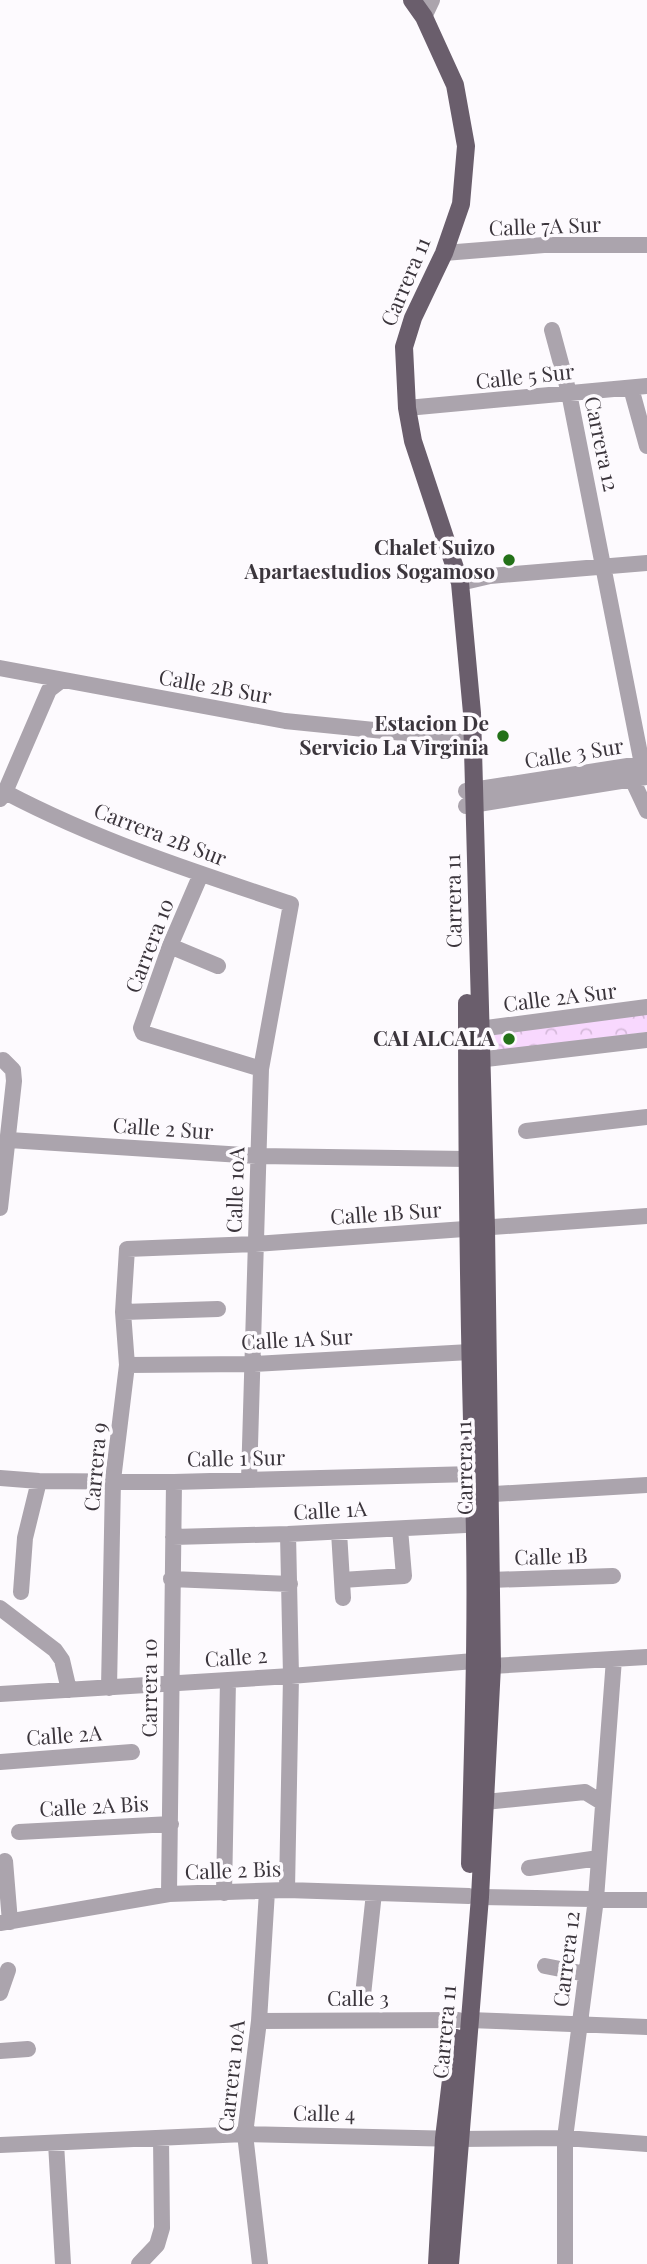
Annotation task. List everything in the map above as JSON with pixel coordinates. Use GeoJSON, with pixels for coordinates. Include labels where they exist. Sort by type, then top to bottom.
{"type":"FeatureCollection","features":[{"type":"Feature","properties":{"kind":"main road","name":"Carrera 11"},"geometry":{"type":"LineString","coordinates":[[412,0],[424,17],[455,85],[466,146],[461,204],[444,253],[413,318],[404,347],[407,408],[413,441],[460,583],[467,671],[485,1802],[437,2264]]}},
{"type":"Feature","properties":{"kind":"main road","name":"Carrera 11"},"geometry":{"type":"LineString","coordinates":[[470,798],[479,1029],[467,1159],[477,1229],[470,1352],[473,1474],[481,1495]]}},
{"type":"Feature","properties":{"kind":"main road","name":"Carrera 11"},"geometry":{"type":"LineString","coordinates":[[475,1896],[483,1664],[490,1580],[481,1525]]}},
{"type":"Feature","properties":{"kind":"main road","name":"Carrera 11"},"geometry":{"type":"LineString","coordinates":[[450,2264],[452,2138]]}},
{"type":"Feature","properties":{"kind":"street"},"geometry":{"type":"LineString","coordinates":[[424,17],[432,0]]}},
{"type":"Feature","properties":{"kind":"street","name":"Calle 7A Sur"},"geometry":{"type":"LineString","coordinates":[[444,253],[544,246],[647,245]]}},
{"type":"Feature","properties":{"kind":"street","name":"Carrera 12"},"geometry":{"type":"LineString","coordinates":[[552,330],[569,393],[604,566],[647,811]]}},
{"type":"Feature","properties":{"kind":"street"},"geometry":{"type":"LineString","coordinates":[[639,387],[647,446]]}},
{"type":"Feature","properties":{"kind":"street","name":"Calle 5 Sur"},"geometry":{"type":"LineString","coordinates":[[407,408],[639,387]]}},
{"type":"Feature","properties":{"kind":"street"},"geometry":{"type":"LineString","coordinates":[[460,583],[490,576],[647,563]]}},
{"type":"Feature","properties":{"kind":"street","name":"Calle 2B Sur"},"geometry":{"type":"LineString","coordinates":[[0,668],[285,721],[469,740]]}},
{"type":"Feature","properties":{"kind":"street"},"geometry":{"type":"LineString","coordinates":[[7,796],[49,690],[62,680]]}},
{"type":"Feature","properties":{"kind":"street","name":"Calle 3 Sur"},"geometry":{"type":"LineString","coordinates":[[470,798],[642,771]]}},
{"type":"Feature","properties":{"kind":"street","name":"Carrera 2B Sur"},"geometry":{"type":"LineString","coordinates":[[7,796],[201,874],[291,904]]}},
{"type":"Feature","properties":{"kind":"street","name":"Carrera 10"},"geometry":{"type":"LineString","coordinates":[[201,874],[170,946],[141,1028],[143,1033],[261,1069]]}},
{"type":"Feature","properties":{"kind":"street","name":"Calle 10A"},"geometry":{"type":"LineString","coordinates":[[249,1480],[261,1069],[291,904]]}},
{"type":"Feature","properties":{"kind":"street"},"geometry":{"type":"LineString","coordinates":[[170,946],[218,966]]}},
{"type":"Feature","properties":{"kind":"street","name":"Calle 2A Sur"},"geometry":{"type":"LineString","coordinates":[[479,1029],[647,1007]]}},
{"type":"Feature","properties":{"kind":"street"},"geometry":{"type":"LineString","coordinates":[[474,1061],[647,1040]]}},
{"type":"Feature","properties":{"kind":"street"},"geometry":{"type":"LineString","coordinates":[[0,1208],[14,1081],[13,1070],[3,1060]]}},
{"type":"Feature","properties":{"kind":"street"},"geometry":{"type":"LineString","coordinates":[[526,1131],[647,1116]]}},
{"type":"Feature","properties":{"kind":"street","name":"Calle 2 Sur"},"geometry":{"type":"LineString","coordinates":[[9,1140],[258,1156],[467,1159]]}},
{"type":"Feature","properties":{"kind":"street","name":"Calle 1B Sur"},"geometry":{"type":"LineString","coordinates":[[127,1249],[255,1244],[647,1216]]}},
{"type":"Feature","properties":{"kind":"street","name":"Carrera 9"},"geometry":{"type":"LineString","coordinates":[[108,1688],[113,1479],[127,1365],[123,1312],[127,1249]]}},
{"type":"Feature","properties":{"kind":"street"},"geometry":{"type":"LineString","coordinates":[[123,1312],[218,1309]]}},
{"type":"Feature","properties":{"kind":"street","name":"Calle 1A Sur"},"geometry":{"type":"LineString","coordinates":[[127,1365],[251,1364],[470,1352]]}},
{"type":"Feature","properties":{"kind":"street","name":"Calle 1 Sur"},"geometry":{"type":"LineString","coordinates":[[0,1478],[174,1482],[473,1474]]}},
{"type":"Feature","properties":{"kind":"street"},"geometry":{"type":"LineString","coordinates":[[21,1592],[25,1538],[39,1480]]}},
{"type":"Feature","properties":{"kind":"street","name":"Carrera 10"},"geometry":{"type":"LineString","coordinates":[[169,1894],[174,1482]]}},
{"type":"Feature","properties":{"kind":"street"},"geometry":{"type":"LineString","coordinates":[[481,1495],[647,1485]]}},
{"type":"Feature","properties":{"kind":"street","name":"Calle 1A"},"geometry":{"type":"LineString","coordinates":[[173,1537],[288,1535],[481,1525]]}},
{"type":"Feature","properties":{"kind":"street"},"geometry":{"type":"LineString","coordinates":[[342,1580],[404,1576],[400,1529]]}},
{"type":"Feature","properties":{"kind":"street"},"geometry":{"type":"LineString","coordinates":[[339,1532],[343,1598]]}},
{"type":"Feature","properties":{"kind":"street"},"geometry":{"type":"LineString","coordinates":[[287,1890],[291,1676],[288,1535]]}},
{"type":"Feature","properties":{"kind":"street","name":"Calle 1B"},"geometry":{"type":"LineString","coordinates":[[490,1580],[613,1576]]}},
{"type":"Feature","properties":{"kind":"street"},"geometry":{"type":"LineString","coordinates":[[171,1579],[290,1584]]}},
{"type":"Feature","properties":{"kind":"street"},"geometry":{"type":"LineString","coordinates":[[0,1608],[55,1650],[62,1660],[69,1690]]}},
{"type":"Feature","properties":{"kind":"street","name":"Calle 2"},"geometry":{"type":"LineString","coordinates":[[0,1697],[69,1690],[483,1664],[647,1657]]}},
{"type":"Feature","properties":{"kind":"street","name":"Carrera 12"},"geometry":{"type":"LineString","coordinates":[[565,2264],[565,2138],[596,1899],[614,1659]]}},
{"type":"Feature","properties":{"kind":"street"},"geometry":{"type":"LineString","coordinates":[[224,1894],[228,1680]]}},
{"type":"Feature","properties":{"kind":"street","name":"Calle 2A"},"geometry":{"type":"LineString","coordinates":[[0,1762],[132,1752]]}},
{"type":"Feature","properties":{"kind":"street"},"geometry":{"type":"LineString","coordinates":[[485,1802],[585,1792],[603,1802]]}},
{"type":"Feature","properties":{"kind":"street","name":"Calle 2A Bis"},"geometry":{"type":"LineString","coordinates":[[19,1832],[171,1824]]}},
{"type":"Feature","properties":{"kind":"street"},"geometry":{"type":"LineString","coordinates":[[529,1868],[599,1858]]}},
{"type":"Feature","properties":{"kind":"street"},"geometry":{"type":"LineString","coordinates":[[5,1861],[5,1922]]}},
{"type":"Feature","properties":{"kind":"street","name":"Calle 2 Bis"},"geometry":{"type":"LineString","coordinates":[[5,1922],[169,1894],[287,1890],[647,1900]]}},
{"type":"Feature","properties":{"kind":"street","name":"Carrera 10A"},"geometry":{"type":"LineString","coordinates":[[260,2264],[245,2134],[259,2021],[267,1891]]}},
{"type":"Feature","properties":{"kind":"street"},"geometry":{"type":"LineString","coordinates":[[363,1995],[374,1893]]}},
{"type":"Feature","properties":{"kind":"street"},"geometry":{"type":"LineString","coordinates":[[545,1966],[586,1974]]}},
{"type":"Feature","properties":{"kind":"street"},"geometry":{"type":"LineString","coordinates":[[0,1993],[11,1969]]}},
{"type":"Feature","properties":{"kind":"street","name":"Calle 3"},"geometry":{"type":"LineString","coordinates":[[259,2021],[464,2020],[647,2027]]}},
{"type":"Feature","properties":{"kind":"street"},"geometry":{"type":"LineString","coordinates":[[0,2051],[28,2049]]}},
{"type":"Feature","properties":{"kind":"street","name":"Calle 4"},"geometry":{"type":"LineString","coordinates":[[0,2145],[245,2134],[565,2138],[647,2144]]}},
{"type":"Feature","properties":{"kind":"street"},"geometry":{"type":"LineString","coordinates":[[139,2264],[157,2245],[162,2228],[161,2138]]}},
{"type":"Feature","properties":{"kind":"street"},"geometry":{"type":"LineString","coordinates":[[55,2143],[63,2264]]}},
{"type":"Feature","properties":{"kind":"green space"},"geometry":{"type":"Polygon","coordinates":[[[647,1013],[647,1032],[496,1052],[493,1035],[647,1013]]]}},
{"type":"Feature","properties":{"kind":"place","name":"Chalet Suizo Apartaestudios Sogamoso"},"geometry":{"type":"Point","coordinates":[509,560]}},
{"type":"Feature","properties":{"kind":"place","name":"Estacion De Servicio La Virginia"},"geometry":{"type":"Point","coordinates":[503,736]}},
{"type":"Feature","properties":{"kind":"place","name":"CAI ALCALA"},"geometry":{"type":"Point","coordinates":[509,1039]}}]}
